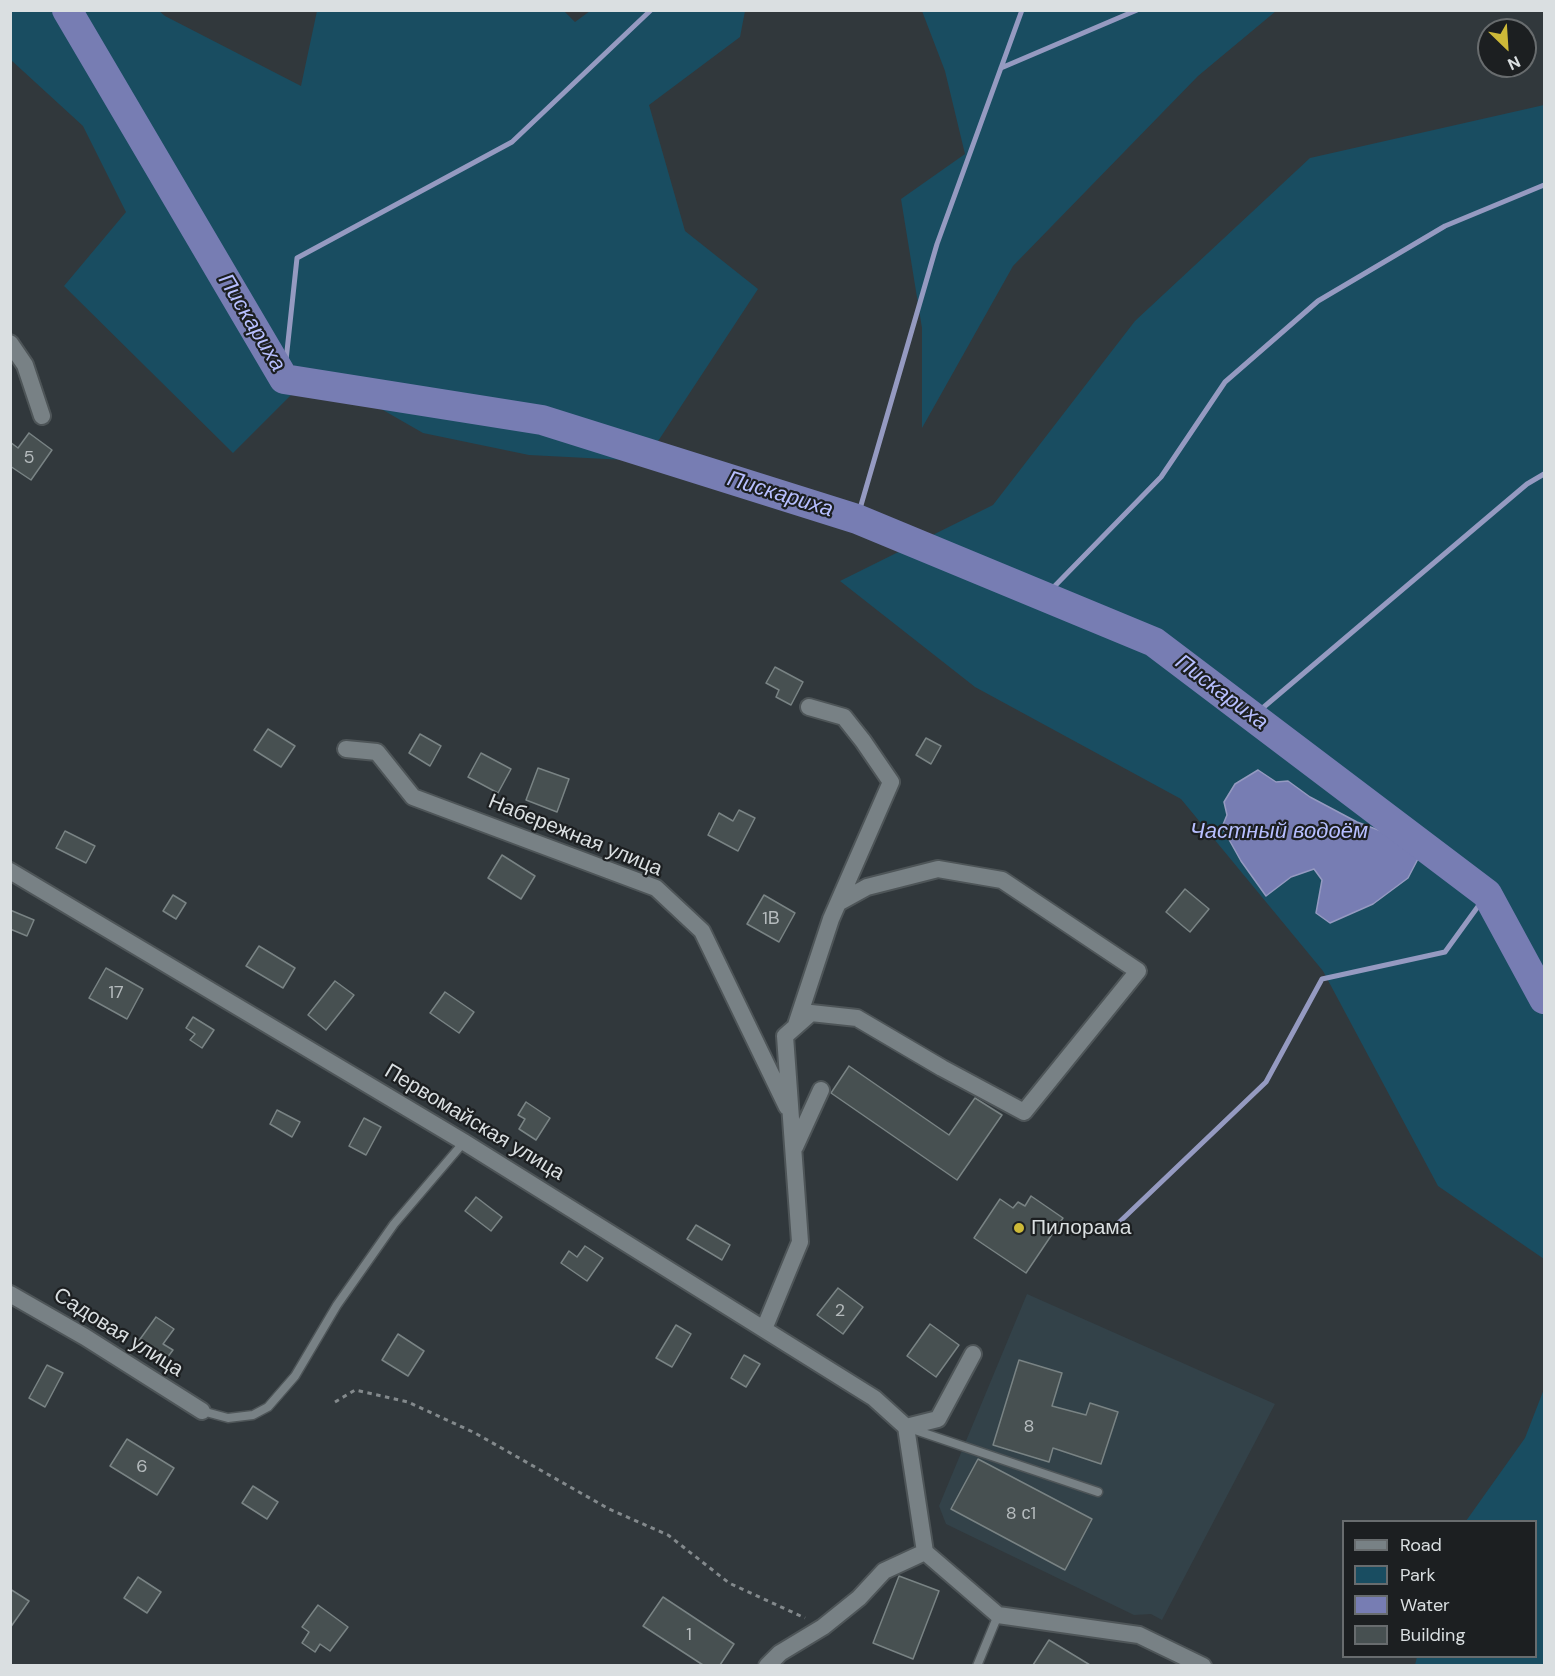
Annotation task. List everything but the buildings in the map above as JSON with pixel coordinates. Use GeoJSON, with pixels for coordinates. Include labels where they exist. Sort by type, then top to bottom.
{"type":"FeatureCollection","features":[{"type":"Feature","properties":{"kind":"street"},"geometry":{"type":"LineString","coordinates":[[10,343],[25,365],[42,416]]}},
{"type":"Feature","properties":{"kind":"street"},"geometry":{"type":"LineString","coordinates":[[796,1026],[838,903],[891,782],[844,717],[809,707]]}},
{"type":"Feature","properties":{"kind":"street","name":"Набережная улица"},"geometry":{"type":"LineString","coordinates":[[346,749],[377,752],[413,797],[656,888],[702,931],[791,1116]]}},
{"type":"Feature","properties":{"kind":"street"},"geometry":{"type":"LineString","coordinates":[[764,1329],[800,1242],[784,1036],[812,1013],[857,1018],[942,1068],[1024,1112],[1138,971],[1002,879],[938,869],[867,887],[838,903]]}},
{"type":"Feature","properties":{"kind":"street","name":"Первомайская улица"},"geometry":{"type":"LineString","coordinates":[[10,871],[464,1142],[874,1398],[906,1427]]}},
{"type":"Feature","properties":{"kind":"street"},"geometry":{"type":"LineString","coordinates":[[794,1150],[821,1090]]}},
{"type":"Feature","properties":{"kind":"street","name":"Садовая улица"},"geometry":{"type":"LineString","coordinates":[[10,1294],[85,1337],[202,1411]]}},
{"type":"Feature","properties":{"kind":"street"},"geometry":{"type":"LineString","coordinates":[[973,1354],[938,1419],[906,1427],[925,1552],[998,1615],[1139,1635],[1203,1665]]}},
{"type":"Feature","properties":{"kind":"street"},"geometry":{"type":"LineString","coordinates":[[767,1665],[780,1653],[823,1626],[859,1599],[884,1571],[925,1552]]}},
{"type":"Feature","properties":{"kind":"lane"},"geometry":{"type":"LineString","coordinates":[[202,1411],[228,1418],[253,1415],[268,1407],[295,1376],[337,1305],[394,1224],[464,1142]]}},
{"type":"Feature","properties":{"kind":"lane"},"geometry":{"type":"LineString","coordinates":[[906,1427],[1098,1492]]}},
{"type":"Feature","properties":{"kind":"lane"},"geometry":{"type":"LineString","coordinates":[[977,1665],[998,1615]]}},
{"type":"Feature","properties":{"kind":"path"},"geometry":{"type":"LineString","coordinates":[[335,1402],[356,1390],[408,1402],[475,1433],[609,1509],[668,1535],[729,1583],[823,1626]]}},
{"type":"Feature","properties":{"kind":"shaded area"},"geometry":{"type":"Polygon","coordinates":[[[1027,1294],[1275,1404],[1162,1620],[1151,1614],[1134,1615],[946,1524],[939,1506],[1027,1294]]]}},
{"type":"Feature","properties":{"kind":"green space"},"geometry":{"type":"Polygon","coordinates":[[[11,11],[159,11],[301,86],[317,11],[564,11],[575,22],[590,11],[745,11],[740,37],[649,105],[685,231],[758,289],[645,461],[529,455],[423,433],[315,371],[233,453],[64,286],[126,212],[83,126],[11,60],[11,11]]]}},
{"type":"Feature","properties":{"kind":"green space"},"geometry":{"type":"Polygon","coordinates":[[[922,11],[1276,11],[1198,76],[1013,266],[922,428],[922,328],[901,199],[965,154],[945,71],[922,11]]]}},
{"type":"Feature","properties":{"kind":"green space"},"geometry":{"type":"Polygon","coordinates":[[[1544,105],[1544,1259],[1438,1186],[1323,971],[1181,799],[975,687],[840,581],[993,505],[1135,321],[1310,158],[1544,105]]]}},
{"type":"Feature","properties":{"kind":"green space"},"geometry":{"type":"Polygon","coordinates":[[[1544,1389],[1544,1665],[1415,1665],[1417,1658],[1537,1658],[1537,1520],[1467,1520],[1525,1438],[1544,1389]]]}},
{"type":"Feature","properties":{"kind":"water","name":"Частный водоём"},"geometry":{"type":"Polygon","coordinates":[[[1258,770],[1276,782],[1288,781],[1310,797],[1357,822],[1381,831],[1420,855],[1408,878],[1373,904],[1330,923],[1316,913],[1322,880],[1314,869],[1291,877],[1266,896],[1241,861],[1222,827],[1227,815],[1224,802],[1235,784],[1258,770]]]}},
{"type":"Feature","properties":{"kind":"waterway","name":"Пискариха"},"geometry":{"type":"LineString","coordinates":[[67,10],[284,379],[542,420],[857,519],[1154,642],[1487,894],[1544,999]]}},
{"type":"Feature","properties":{"kind":"waterway"},"geometry":{"type":"LineString","coordinates":[[284,379],[297,258],[512,142],[651,10]]}},
{"type":"Feature","properties":{"kind":"waterway"},"geometry":{"type":"LineString","coordinates":[[857,519],[937,244],[1022,10]]}},
{"type":"Feature","properties":{"kind":"waterway"},"geometry":{"type":"LineString","coordinates":[[1001,68],[1137,10]]}},
{"type":"Feature","properties":{"kind":"waterway"},"geometry":{"type":"LineString","coordinates":[[1044,597],[1161,477],[1225,382],[1318,301],[1445,226],[1544,185]]}},
{"type":"Feature","properties":{"kind":"waterway"},"geometry":{"type":"LineString","coordinates":[[1252,717],[1527,484],[1544,474]]}},
{"type":"Feature","properties":{"kind":"waterway"},"geometry":{"type":"LineString","coordinates":[[1109,1232],[1266,1082],[1322,979],[1445,952],[1487,894]]}},
{"type":"Feature","properties":{"kind":"place","name":"Пилорама"},"geometry":{"type":"Point","coordinates":[1019,1228]}}]}
